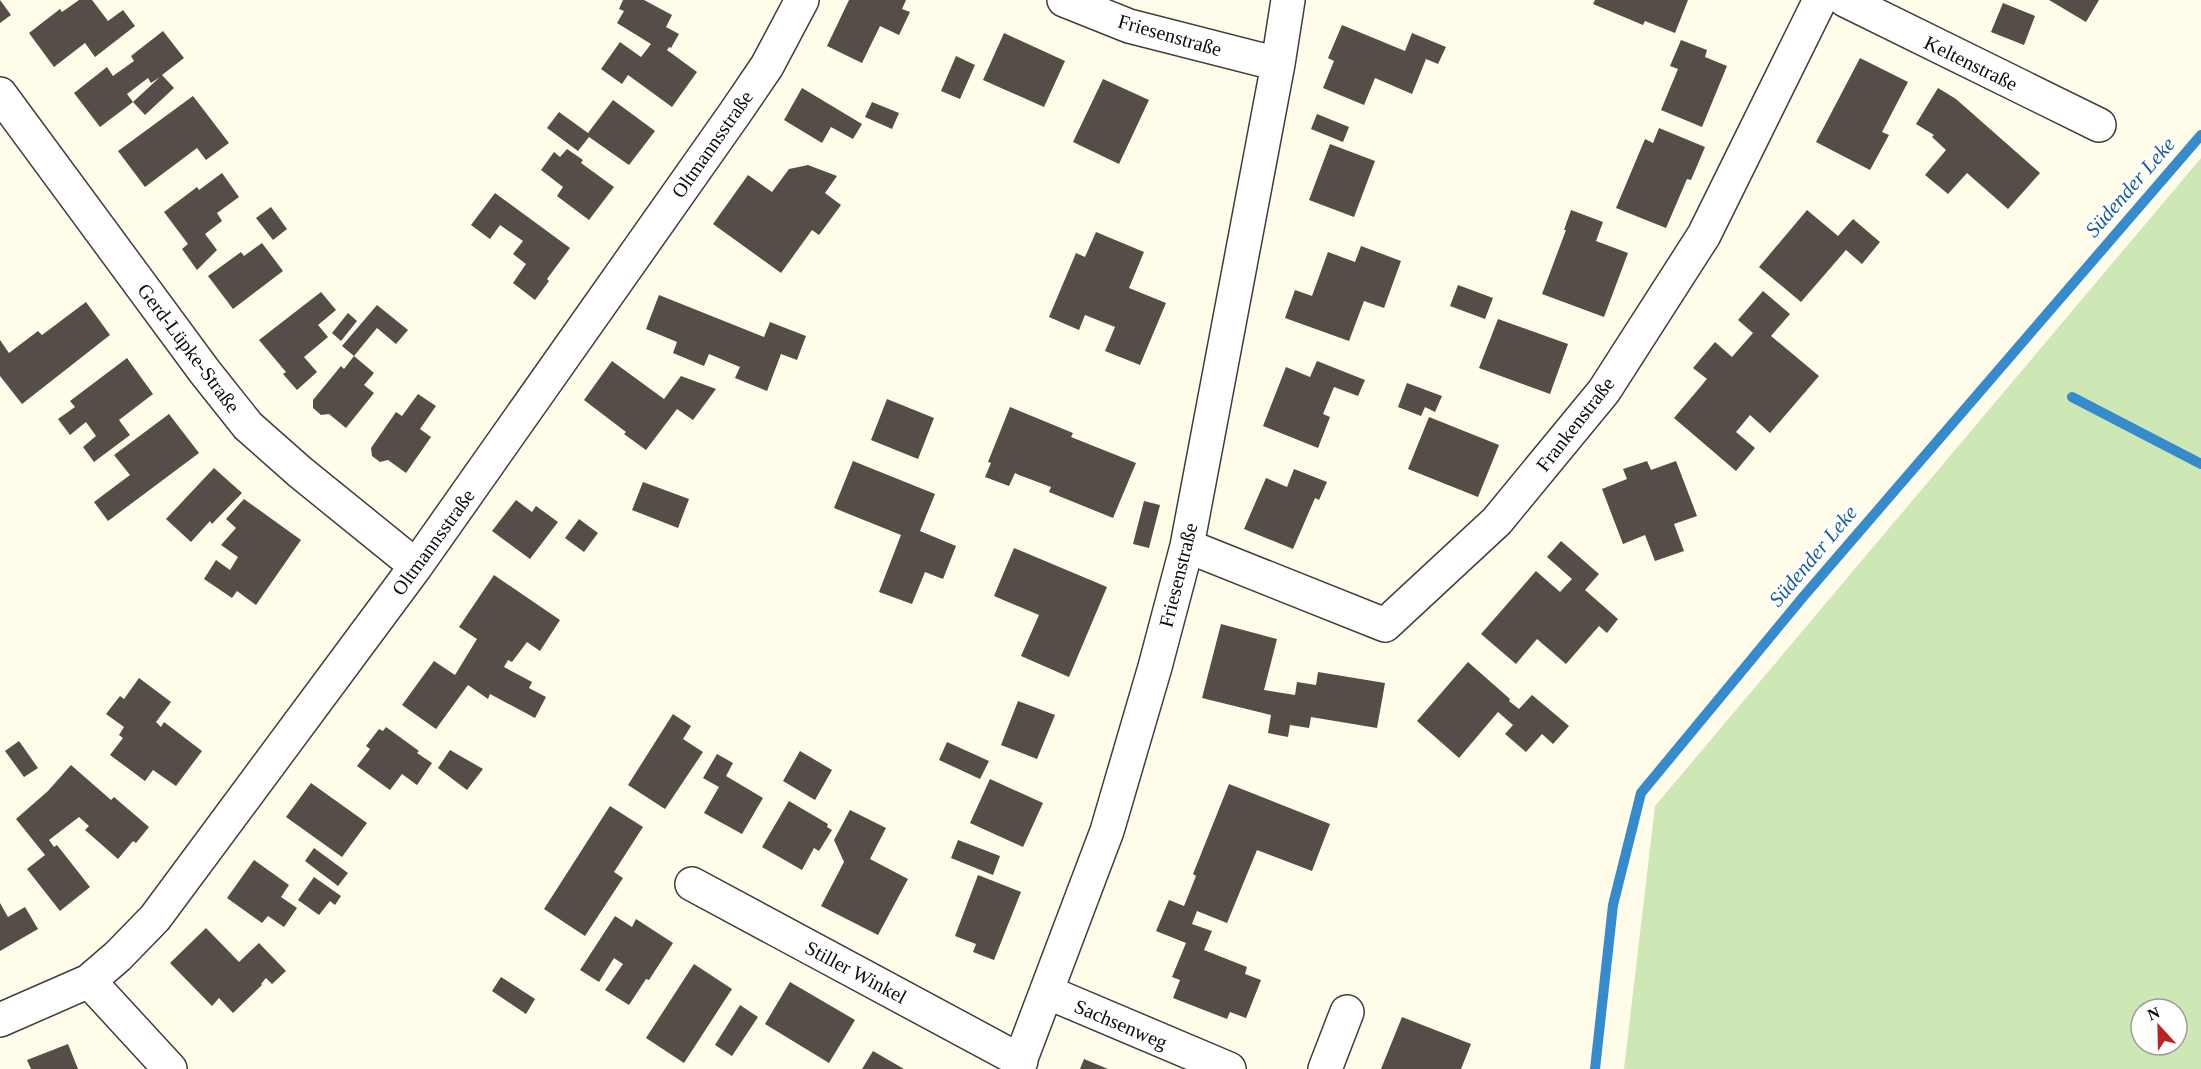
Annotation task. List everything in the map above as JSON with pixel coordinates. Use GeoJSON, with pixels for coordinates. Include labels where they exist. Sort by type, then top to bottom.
{"type":"FeatureCollection","features":[{"type":"Feature","properties":{"kind":"street","name":"Oltmannsstraße"},"geometry":{"type":"LineString","coordinates":[[0,1020],[89,981],[118,956],[155,918],[416,566],[735,113],[767,66],[802,0]]}},
{"type":"Feature","properties":{"kind":"street","name":"Friesenstraße"},"geometry":{"type":"LineString","coordinates":[[1064,0],[1129,26],[1278,64]]}},
{"type":"Feature","properties":{"kind":"street","name":"Friesenstraße"},"geometry":{"type":"LineString","coordinates":[[1019,1065],[1107,831],[1155,667],[1187,546],[1278,64],[1288,0]]}},
{"type":"Feature","properties":{"kind":"street","name":"Frankenstraße"},"geometry":{"type":"LineString","coordinates":[[1187,546],[1385,625],[1497,521],[1604,391],[1704,235],[1820,0]]}},
{"type":"Feature","properties":{"kind":"street","name":"Keltenstraße"},"geometry":{"type":"LineString","coordinates":[[1845,0],[2099,125]]}},
{"type":"Feature","properties":{"kind":"street","name":"Gerd-Lüpke-Straße"},"geometry":{"type":"LineString","coordinates":[[0,94],[205,372],[248,426],[300,472],[416,566]]}},
{"type":"Feature","properties":{"kind":"street","name":"Stiller Winkel"},"geometry":{"type":"LineString","coordinates":[[692,884],[1019,1065]]}},
{"type":"Feature","properties":{"kind":"street"},"geometry":{"type":"LineString","coordinates":[[89,981],[170,1069]]}},
{"type":"Feature","properties":{"kind":"street","name":"Sachsenweg"},"geometry":{"type":"LineString","coordinates":[[1047,992],[1229,1069]]}},
{"type":"Feature","properties":{"kind":"street"},"geometry":{"type":"LineString","coordinates":[[1325,1069],[1347,1012]]}},
{"type":"Feature","properties":{"kind":"green space"},"geometry":{"type":"Polygon","coordinates":[[[2201,158],[2201,1069],[1624,1069],[1655,806],[2201,158]]]}},
{"type":"Feature","properties":{"kind":"building"},"geometry":{"type":"Polygon","coordinates":[[[0,0],[11,15],[0,23],[0,0]]]}},
{"type":"Feature","properties":{"kind":"building"},"geometry":{"type":"Polygon","coordinates":[[[79,0],[92,0],[108,21],[123,10],[135,26],[95,57],[85,43],[54,67],[29,33],[60,9],[62,12],[79,0]]]}},
{"type":"Feature","properties":{"kind":"building"},"geometry":{"type":"Polygon","coordinates":[[[623,0],[644,0],[672,15],[666,27],[679,34],[671,48],[667,50],[697,72],[672,107],[628,75],[622,84],[601,69],[620,42],[641,57],[651,44],[617,23],[624,11],[619,9],[623,0]]]}},
{"type":"Feature","properties":{"kind":"building"},"geometry":{"type":"Polygon","coordinates":[[[849,0],[906,0],[902,9],[910,12],[899,35],[880,26],[862,63],[827,46],[849,0]]]}},
{"type":"Feature","properties":{"kind":"building"},"geometry":{"type":"Polygon","coordinates":[[[1595,0],[1688,0],[1675,33],[1645,21],[1643,25],[1593,4],[1595,0]]]}},
{"type":"Feature","properties":{"kind":"building"},"geometry":{"type":"Polygon","coordinates":[[[2049,0],[2099,0],[2086,22],[2049,0]]]}},
{"type":"Feature","properties":{"kind":"building"},"geometry":{"type":"Polygon","coordinates":[[[2003,3],[2035,16],[2024,45],[1991,32],[2003,3]]]}},
{"type":"Feature","properties":{"kind":"building"},"geometry":{"type":"Polygon","coordinates":[[[1342,25],[1405,51],[1412,33],[1446,47],[1438,64],[1426,59],[1412,94],[1375,78],[1364,105],[1323,88],[1334,61],[1328,58],[1342,25]]]}},
{"type":"Feature","properties":{"kind":"building"},"geometry":{"type":"Polygon","coordinates":[[[163,31],[184,58],[162,75],[174,88],[145,115],[133,102],[100,127],[74,93],[107,67],[113,76],[134,61],[131,56],[163,31]],[[160,77],[151,83],[148,78],[127,94],[133,102],[160,77]]]}},
{"type":"Feature","properties":{"kind":"building"},"geometry":{"type":"Polygon","coordinates":[[[1004,33],[1065,61],[1044,107],[983,80],[1004,33]]]}},
{"type":"Feature","properties":{"kind":"building"},"geometry":{"type":"Polygon","coordinates":[[[1681,40],[1707,50],[1705,57],[1727,66],[1702,127],[1661,110],[1678,69],[1670,66],[1681,40]]]}},
{"type":"Feature","properties":{"kind":"building"},"geometry":{"type":"Polygon","coordinates":[[[956,56],[975,65],[960,99],[941,91],[956,56]]]}},
{"type":"Feature","properties":{"kind":"building"},"geometry":{"type":"Polygon","coordinates":[[[1860,58],[1908,82],[1882,132],[1889,135],[1870,170],[1816,142],[1860,58]]]}},
{"type":"Feature","properties":{"kind":"building"},"geometry":{"type":"Polygon","coordinates":[[[1103,79],[1149,100],[1119,164],[1073,142],[1103,79]]]}},
{"type":"Feature","properties":{"kind":"building"},"geometry":{"type":"Polygon","coordinates":[[[802,88],[862,124],[853,139],[831,127],[822,143],[784,120],[802,88]]]}},
{"type":"Feature","properties":{"kind":"building"},"geometry":{"type":"Polygon","coordinates":[[[1938,88],[1956,99],[2040,173],[2008,209],[1967,173],[1948,194],[1925,175],[1946,150],[1932,137],[1934,135],[1916,124],[1938,88]]]}},
{"type":"Feature","properties":{"kind":"building"},"geometry":{"type":"Polygon","coordinates":[[[193,96],[229,143],[206,160],[197,148],[145,187],[118,151],[193,96]]]}},
{"type":"Feature","properties":{"kind":"building"},"geometry":{"type":"Polygon","coordinates":[[[613,100],[655,131],[629,165],[589,137],[578,151],[547,128],[559,112],[588,133],[613,100]]]}},
{"type":"Feature","properties":{"kind":"building"},"geometry":{"type":"Polygon","coordinates":[[[872,102],[899,113],[892,129],[865,117],[872,102]]]}},
{"type":"Feature","properties":{"kind":"building"},"geometry":{"type":"Polygon","coordinates":[[[1317,114],[1349,127],[1343,142],[1311,129],[1317,114]]]}},
{"type":"Feature","properties":{"kind":"building"},"geometry":{"type":"Polygon","coordinates":[[[1659,128],[1705,147],[1691,180],[1687,179],[1666,228],[1616,208],[1645,139],[1653,143],[1659,128]]]}},
{"type":"Feature","properties":{"kind":"building"},"geometry":{"type":"Polygon","coordinates":[[[1330,144],[1375,161],[1354,217],[1309,200],[1330,144]]]}},
{"type":"Feature","properties":{"kind":"building"},"geometry":{"type":"Polygon","coordinates":[[[567,149],[583,160],[581,163],[614,187],[589,220],[557,196],[563,187],[541,170],[554,152],[560,157],[567,149]]]}},
{"type":"Feature","properties":{"kind":"building"},"geometry":{"type":"Polygon","coordinates":[[[808,165],[837,176],[825,193],[841,205],[819,235],[812,230],[781,273],[713,224],[748,175],[772,192],[789,169],[808,165]]]}},
{"type":"Feature","properties":{"kind":"building"},"geometry":{"type":"Polygon","coordinates":[[[222,173],[239,197],[217,213],[222,221],[205,234],[217,250],[197,270],[182,249],[188,244],[164,212],[197,187],[199,190],[222,173]]]}},
{"type":"Feature","properties":{"kind":"building"},"geometry":{"type":"Polygon","coordinates":[[[495,193],[570,248],[535,300],[513,283],[526,264],[513,254],[523,241],[500,225],[490,239],[471,225],[495,193]]]}},
{"type":"Feature","properties":{"kind":"building"},"geometry":{"type":"Polygon","coordinates":[[[271,207],[287,229],[273,240],[256,218],[271,207]]]}},
{"type":"Feature","properties":{"kind":"building"},"geometry":{"type":"Polygon","coordinates":[[[1571,210],[1603,222],[1596,241],[1628,253],[1604,317],[1542,294],[1566,230],[1564,230],[1571,210]]]}},
{"type":"Feature","properties":{"kind":"building"},"geometry":{"type":"Polygon","coordinates":[[[1807,210],[1838,236],[1853,219],[1880,242],[1862,264],[1846,250],[1801,302],[1759,267],[1807,210]]]}},
{"type":"Feature","properties":{"kind":"building"},"geometry":{"type":"Polygon","coordinates":[[[1096,232],[1144,252],[1129,288],[1166,303],[1140,365],[1105,351],[1115,327],[1085,315],[1079,330],[1049,317],[1076,253],[1085,257],[1096,232]]]}},
{"type":"Feature","properties":{"kind":"building"},"geometry":{"type":"Polygon","coordinates":[[[262,243],[283,271],[233,309],[208,276],[241,252],[244,256],[262,243]]]}},
{"type":"Feature","properties":{"kind":"building"},"geometry":{"type":"Polygon","coordinates":[[[1361,246],[1401,261],[1384,308],[1364,301],[1349,341],[1285,318],[1295,290],[1312,296],[1328,252],[1355,262],[1361,246]]]}},
{"type":"Feature","properties":{"kind":"building"},"geometry":{"type":"Polygon","coordinates":[[[1458,285],[1493,298],[1485,319],[1450,306],[1458,285]]]}},
{"type":"Feature","properties":{"kind":"building"},"geometry":{"type":"Polygon","coordinates":[[[1763,291],[1790,314],[1771,336],[1819,376],[1770,433],[1750,415],[1736,432],[1755,448],[1736,471],[1674,418],[1707,379],[1693,368],[1715,342],[1732,357],[1753,333],[1738,320],[1763,291]]]}},
{"type":"Feature","properties":{"kind":"building"},"geometry":{"type":"Polygon","coordinates":[[[321,292],[336,310],[318,325],[328,337],[304,357],[317,372],[297,390],[283,374],[286,372],[259,340],[321,292]]]}},
{"type":"Feature","properties":{"kind":"building"},"geometry":{"type":"Polygon","coordinates":[[[659,295],[764,337],[770,322],[806,336],[797,360],[781,354],[767,391],[735,378],[740,367],[709,354],[704,366],[673,353],[677,342],[646,329],[659,295]]]}},
{"type":"Feature","properties":{"kind":"building"},"geometry":{"type":"Polygon","coordinates":[[[86,302],[110,335],[22,404],[0,376],[0,340],[9,353],[38,331],[42,335],[86,302]]]}},
{"type":"Feature","properties":{"kind":"building"},"geometry":{"type":"Polygon","coordinates":[[[377,305],[408,330],[396,344],[377,328],[354,356],[342,346],[377,305]]]}},
{"type":"Feature","properties":{"kind":"building"},"geometry":{"type":"Polygon","coordinates":[[[348,313],[357,321],[341,341],[332,333],[348,313]]]}},
{"type":"Feature","properties":{"kind":"building"},"geometry":{"type":"Polygon","coordinates":[[[1498,319],[1568,344],[1550,394],[1479,368],[1498,319]]]}},
{"type":"Feature","properties":{"kind":"building"},"geometry":{"type":"Polygon","coordinates":[[[354,356],[374,373],[364,385],[374,393],[346,428],[329,414],[321,415],[313,408],[313,400],[341,366],[344,369],[354,356]]]}},
{"type":"Feature","properties":{"kind":"building"},"geometry":{"type":"Polygon","coordinates":[[[127,358],[153,394],[119,420],[130,435],[94,462],[83,447],[96,436],[86,422],[70,435],[58,419],[75,407],[70,401],[127,358]]]}},
{"type":"Feature","properties":{"kind":"building"},"geometry":{"type":"Polygon","coordinates":[[[612,361],[664,399],[681,376],[716,389],[693,420],[677,409],[646,450],[584,400],[612,361]]]}},
{"type":"Feature","properties":{"kind":"building"},"geometry":{"type":"Polygon","coordinates":[[[1317,361],[1365,380],[1358,396],[1334,387],[1323,414],[1330,417],[1318,448],[1263,426],[1286,367],[1310,377],[1317,361]]]}},
{"type":"Feature","properties":{"kind":"building"},"geometry":{"type":"Polygon","coordinates":[[[1407,383],[1442,396],[1435,412],[1425,407],[1421,416],[1398,407],[1407,383]]]}},
{"type":"Feature","properties":{"kind":"building"},"geometry":{"type":"Polygon","coordinates":[[[418,394],[436,406],[420,429],[431,437],[406,473],[388,460],[380,462],[372,456],[371,448],[396,412],[402,416],[418,394]]]}},
{"type":"Feature","properties":{"kind":"building"},"geometry":{"type":"Polygon","coordinates":[[[887,399],[934,418],[918,459],[871,440],[887,399]]]}},
{"type":"Feature","properties":{"kind":"building"},"geometry":{"type":"Polygon","coordinates":[[[1010,407],[1073,433],[1071,437],[1136,463],[1113,518],[1049,492],[1051,487],[1015,473],[1009,486],[985,477],[991,463],[988,462],[1010,407]]]}},
{"type":"Feature","properties":{"kind":"building"},"geometry":{"type":"Polygon","coordinates":[[[169,414],[199,453],[108,521],[94,502],[130,475],[114,455],[169,414]]]}},
{"type":"Feature","properties":{"kind":"building"},"geometry":{"type":"Polygon","coordinates":[[[1429,417],[1499,445],[1478,497],[1408,469],[1429,417]]]}},
{"type":"Feature","properties":{"kind":"building"},"geometry":{"type":"Polygon","coordinates":[[[853,461],[935,494],[920,531],[956,546],[943,579],[925,572],[912,604],[879,592],[901,535],[834,508],[853,461]]]}},
{"type":"Feature","properties":{"kind":"building"},"geometry":{"type":"Polygon","coordinates":[[[1647,461],[1651,470],[1676,461],[1697,516],[1674,524],[1684,551],[1655,561],[1645,535],[1623,544],[1602,489],[1627,479],[1623,469],[1647,461]]]}},
{"type":"Feature","properties":{"kind":"building"},"geometry":{"type":"Polygon","coordinates":[[[214,468],[242,493],[212,524],[210,521],[191,542],[166,519],[214,468]]]}},
{"type":"Feature","properties":{"kind":"building"},"geometry":{"type":"Polygon","coordinates":[[[1294,469],[1327,482],[1319,500],[1315,498],[1293,549],[1244,529],[1266,478],[1287,487],[1294,469]]]}},
{"type":"Feature","properties":{"kind":"building"},"geometry":{"type":"Polygon","coordinates":[[[643,482],[689,499],[678,528],[632,510],[643,482]]]}},
{"type":"Feature","properties":{"kind":"building"},"geometry":{"type":"Polygon","coordinates":[[[244,499],[301,540],[256,605],[237,591],[232,598],[204,579],[216,560],[230,570],[238,557],[221,545],[236,528],[226,519],[244,499]]]}},
{"type":"Feature","properties":{"kind":"building"},"geometry":{"type":"Polygon","coordinates":[[[516,500],[532,512],[536,506],[558,522],[530,559],[492,531],[516,500]]]}},
{"type":"Feature","properties":{"kind":"building"},"geometry":{"type":"Polygon","coordinates":[[[1144,501],[1160,505],[1149,548],[1133,544],[1144,501]]]}},
{"type":"Feature","properties":{"kind":"building"},"geometry":{"type":"Polygon","coordinates":[[[579,519],[598,533],[584,552],[565,538],[579,519]]]}},
{"type":"Feature","properties":{"kind":"building"},"geometry":{"type":"Polygon","coordinates":[[[1561,541],[1599,574],[1585,590],[1618,619],[1607,633],[1599,626],[1566,664],[1537,639],[1516,664],[1481,634],[1536,571],[1560,592],[1572,579],[1547,557],[1561,541]]]}},
{"type":"Feature","properties":{"kind":"building"},"geometry":{"type":"Polygon","coordinates":[[[1014,548],[1107,587],[1069,677],[1021,656],[1039,615],[994,596],[1014,548]]]}},
{"type":"Feature","properties":{"kind":"building"},"geometry":{"type":"Polygon","coordinates":[[[494,575],[560,620],[540,651],[527,642],[512,662],[508,660],[504,667],[532,682],[529,688],[546,697],[535,718],[490,694],[488,699],[468,685],[436,729],[402,705],[434,661],[455,675],[477,639],[459,627],[494,575]]]}},
{"type":"Feature","properties":{"kind":"building"},"geometry":{"type":"Polygon","coordinates":[[[1221,624],[1277,639],[1264,690],[1295,695],[1297,682],[1316,685],[1318,672],[1385,683],[1377,728],[1311,717],[1309,728],[1290,725],[1288,737],[1268,733],[1271,715],[1202,698],[1221,624]]]}},
{"type":"Feature","properties":{"kind":"building"},"geometry":{"type":"Polygon","coordinates":[[[1468,662],[1519,709],[1532,695],[1569,726],[1553,744],[1542,734],[1526,752],[1505,734],[1513,725],[1498,712],[1459,758],[1417,721],[1468,662]]]}},
{"type":"Feature","properties":{"kind":"building"},"geometry":{"type":"Polygon","coordinates":[[[139,678],[171,702],[156,722],[161,727],[164,722],[202,751],[176,786],[153,770],[145,781],[110,755],[123,738],[119,735],[124,727],[106,714],[120,696],[124,699],[139,678]]]}},
{"type":"Feature","properties":{"kind":"building"},"geometry":{"type":"Polygon","coordinates":[[[1018,701],[1055,715],[1037,759],[1001,745],[1018,701]]]}},
{"type":"Feature","properties":{"kind":"building"},"geometry":{"type":"Polygon","coordinates":[[[673,714],[691,726],[683,739],[703,752],[665,809],[628,785],[673,714]]]}},
{"type":"Feature","properties":{"kind":"building"},"geometry":{"type":"Polygon","coordinates":[[[386,727],[432,763],[417,785],[402,774],[390,790],[357,766],[370,749],[366,746],[379,729],[383,731],[386,727]]]}},
{"type":"Feature","properties":{"kind":"building"},"geometry":{"type":"Polygon","coordinates":[[[19,741],[38,768],[24,777],[5,751],[19,741]]]}},
{"type":"Feature","properties":{"kind":"building"},"geometry":{"type":"Polygon","coordinates":[[[947,742],[989,761],[980,779],[939,760],[947,742]]]}},
{"type":"Feature","properties":{"kind":"building"},"geometry":{"type":"Polygon","coordinates":[[[450,750],[483,769],[467,790],[438,768],[450,750]]]}},
{"type":"Feature","properties":{"kind":"building"},"geometry":{"type":"Polygon","coordinates":[[[800,751],[832,770],[815,800],[783,781],[800,751]]]}},
{"type":"Feature","properties":{"kind":"building"},"geometry":{"type":"Polygon","coordinates":[[[717,754],[733,763],[726,776],[763,798],[742,834],[704,813],[719,787],[703,778],[717,754]]]}},
{"type":"Feature","properties":{"kind":"building"},"geometry":{"type":"Polygon","coordinates":[[[71,765],[111,800],[114,797],[149,827],[118,859],[85,830],[89,826],[79,817],[49,840],[54,847],[57,845],[90,887],[60,911],[27,869],[45,855],[16,819],[48,791],[71,765]]]}},
{"type":"Feature","properties":{"kind":"building"},"geometry":{"type":"Polygon","coordinates":[[[990,779],[1043,803],[1023,847],[970,823],[990,779]]]}},
{"type":"Feature","properties":{"kind":"building"},"geometry":{"type":"Polygon","coordinates":[[[311,783],[367,823],[342,857],[286,817],[311,783]]]}},
{"type":"Feature","properties":{"kind":"building"},"geometry":{"type":"Polygon","coordinates":[[[1229,784],[1330,824],[1312,871],[1257,850],[1227,923],[1197,911],[1192,924],[1212,931],[1204,950],[1247,967],[1245,974],[1261,980],[1246,1018],[1230,1012],[1227,1019],[1173,998],[1180,980],[1172,977],[1186,943],[1156,931],[1169,900],[1184,906],[1196,876],[1193,874],[1229,784]]]}},
{"type":"Feature","properties":{"kind":"building"},"geometry":{"type":"Polygon","coordinates":[[[789,801],[828,824],[827,827],[832,830],[819,851],[814,848],[802,870],[762,847],[789,801]]]}},
{"type":"Feature","properties":{"kind":"building"},"geometry":{"type":"Polygon","coordinates":[[[610,806],[643,827],[614,872],[623,878],[585,936],[544,909],[610,806]]]}},
{"type":"Feature","properties":{"kind":"building"},"geometry":{"type":"Polygon","coordinates":[[[850,810],[886,828],[870,859],[908,879],[878,935],[821,906],[844,862],[834,840],[850,810]]]}},
{"type":"Feature","properties":{"kind":"building"},"geometry":{"type":"Polygon","coordinates":[[[958,840],[1000,856],[993,875],[951,858],[958,840]]]}},
{"type":"Feature","properties":{"kind":"building"},"geometry":{"type":"Polygon","coordinates":[[[314,848],[348,873],[338,886],[305,861],[314,848]]]}},
{"type":"Feature","properties":{"kind":"building"},"geometry":{"type":"Polygon","coordinates":[[[254,860],[289,885],[281,897],[297,908],[284,927],[268,916],[262,923],[227,898],[254,860]]]}},
{"type":"Feature","properties":{"kind":"building"},"geometry":{"type":"Polygon","coordinates":[[[978,875],[1021,892],[994,960],[973,952],[976,944],[955,936],[978,875]]]}},
{"type":"Feature","properties":{"kind":"building"},"geometry":{"type":"Polygon","coordinates":[[[314,877],[341,896],[335,905],[330,901],[319,915],[298,900],[314,877]]]}},
{"type":"Feature","properties":{"kind":"building"},"geometry":{"type":"Polygon","coordinates":[[[0,903],[8,917],[25,907],[38,929],[0,951],[0,903]]]}},
{"type":"Feature","properties":{"kind":"building"},"geometry":{"type":"Polygon","coordinates":[[[615,916],[632,927],[636,919],[673,943],[649,980],[646,979],[629,1005],[605,990],[623,964],[614,958],[599,982],[580,970],[615,916]]]}},
{"type":"Feature","properties":{"kind":"building"},"geometry":{"type":"Polygon","coordinates":[[[206,928],[239,962],[259,943],[286,971],[272,984],[266,978],[262,985],[233,1013],[219,998],[212,1006],[170,963],[206,928]]]}},
{"type":"Feature","properties":{"kind":"building"},"geometry":{"type":"Polygon","coordinates":[[[694,964],[732,989],[684,1063],[646,1038],[694,964]]]}},
{"type":"Feature","properties":{"kind":"building"},"geometry":{"type":"Polygon","coordinates":[[[501,977],[535,999],[526,1014],[492,991],[501,977]]]}},
{"type":"Feature","properties":{"kind":"building"},"geometry":{"type":"Polygon","coordinates":[[[790,982],[855,1020],[829,1063],[765,1024],[790,982]]]}},
{"type":"Feature","properties":{"kind":"building"},"geometry":{"type":"Polygon","coordinates":[[[740,1005],[758,1017],[732,1056],[715,1045],[740,1005]]]}},
{"type":"Feature","properties":{"kind":"building"},"geometry":{"type":"Polygon","coordinates":[[[1402,1017],[1471,1044],[1461,1069],[1381,1069],[1402,1017]]]}},
{"type":"Feature","properties":{"kind":"building"},"geometry":{"type":"Polygon","coordinates":[[[68,1044],[78,1069],[31,1069],[27,1060],[68,1044]]]}},
{"type":"Feature","properties":{"kind":"building"},"geometry":{"type":"Polygon","coordinates":[[[873,1051],[904,1069],[862,1069],[873,1051]]]}},
{"type":"Feature","properties":{"kind":"building"},"geometry":{"type":"Polygon","coordinates":[[[1084,1059],[1108,1069],[1080,1069],[1084,1059]]]}},
{"type":"Feature","properties":{"kind":"waterway","name":"Südender Leke"},"geometry":{"type":"LineString","coordinates":[[1595,1069],[1613,905],[1641,793],[1803,597],[2201,135]]}},
{"type":"Feature","properties":{"kind":"waterway"},"geometry":{"type":"LineString","coordinates":[[2072,397],[2201,464]]}}]}
